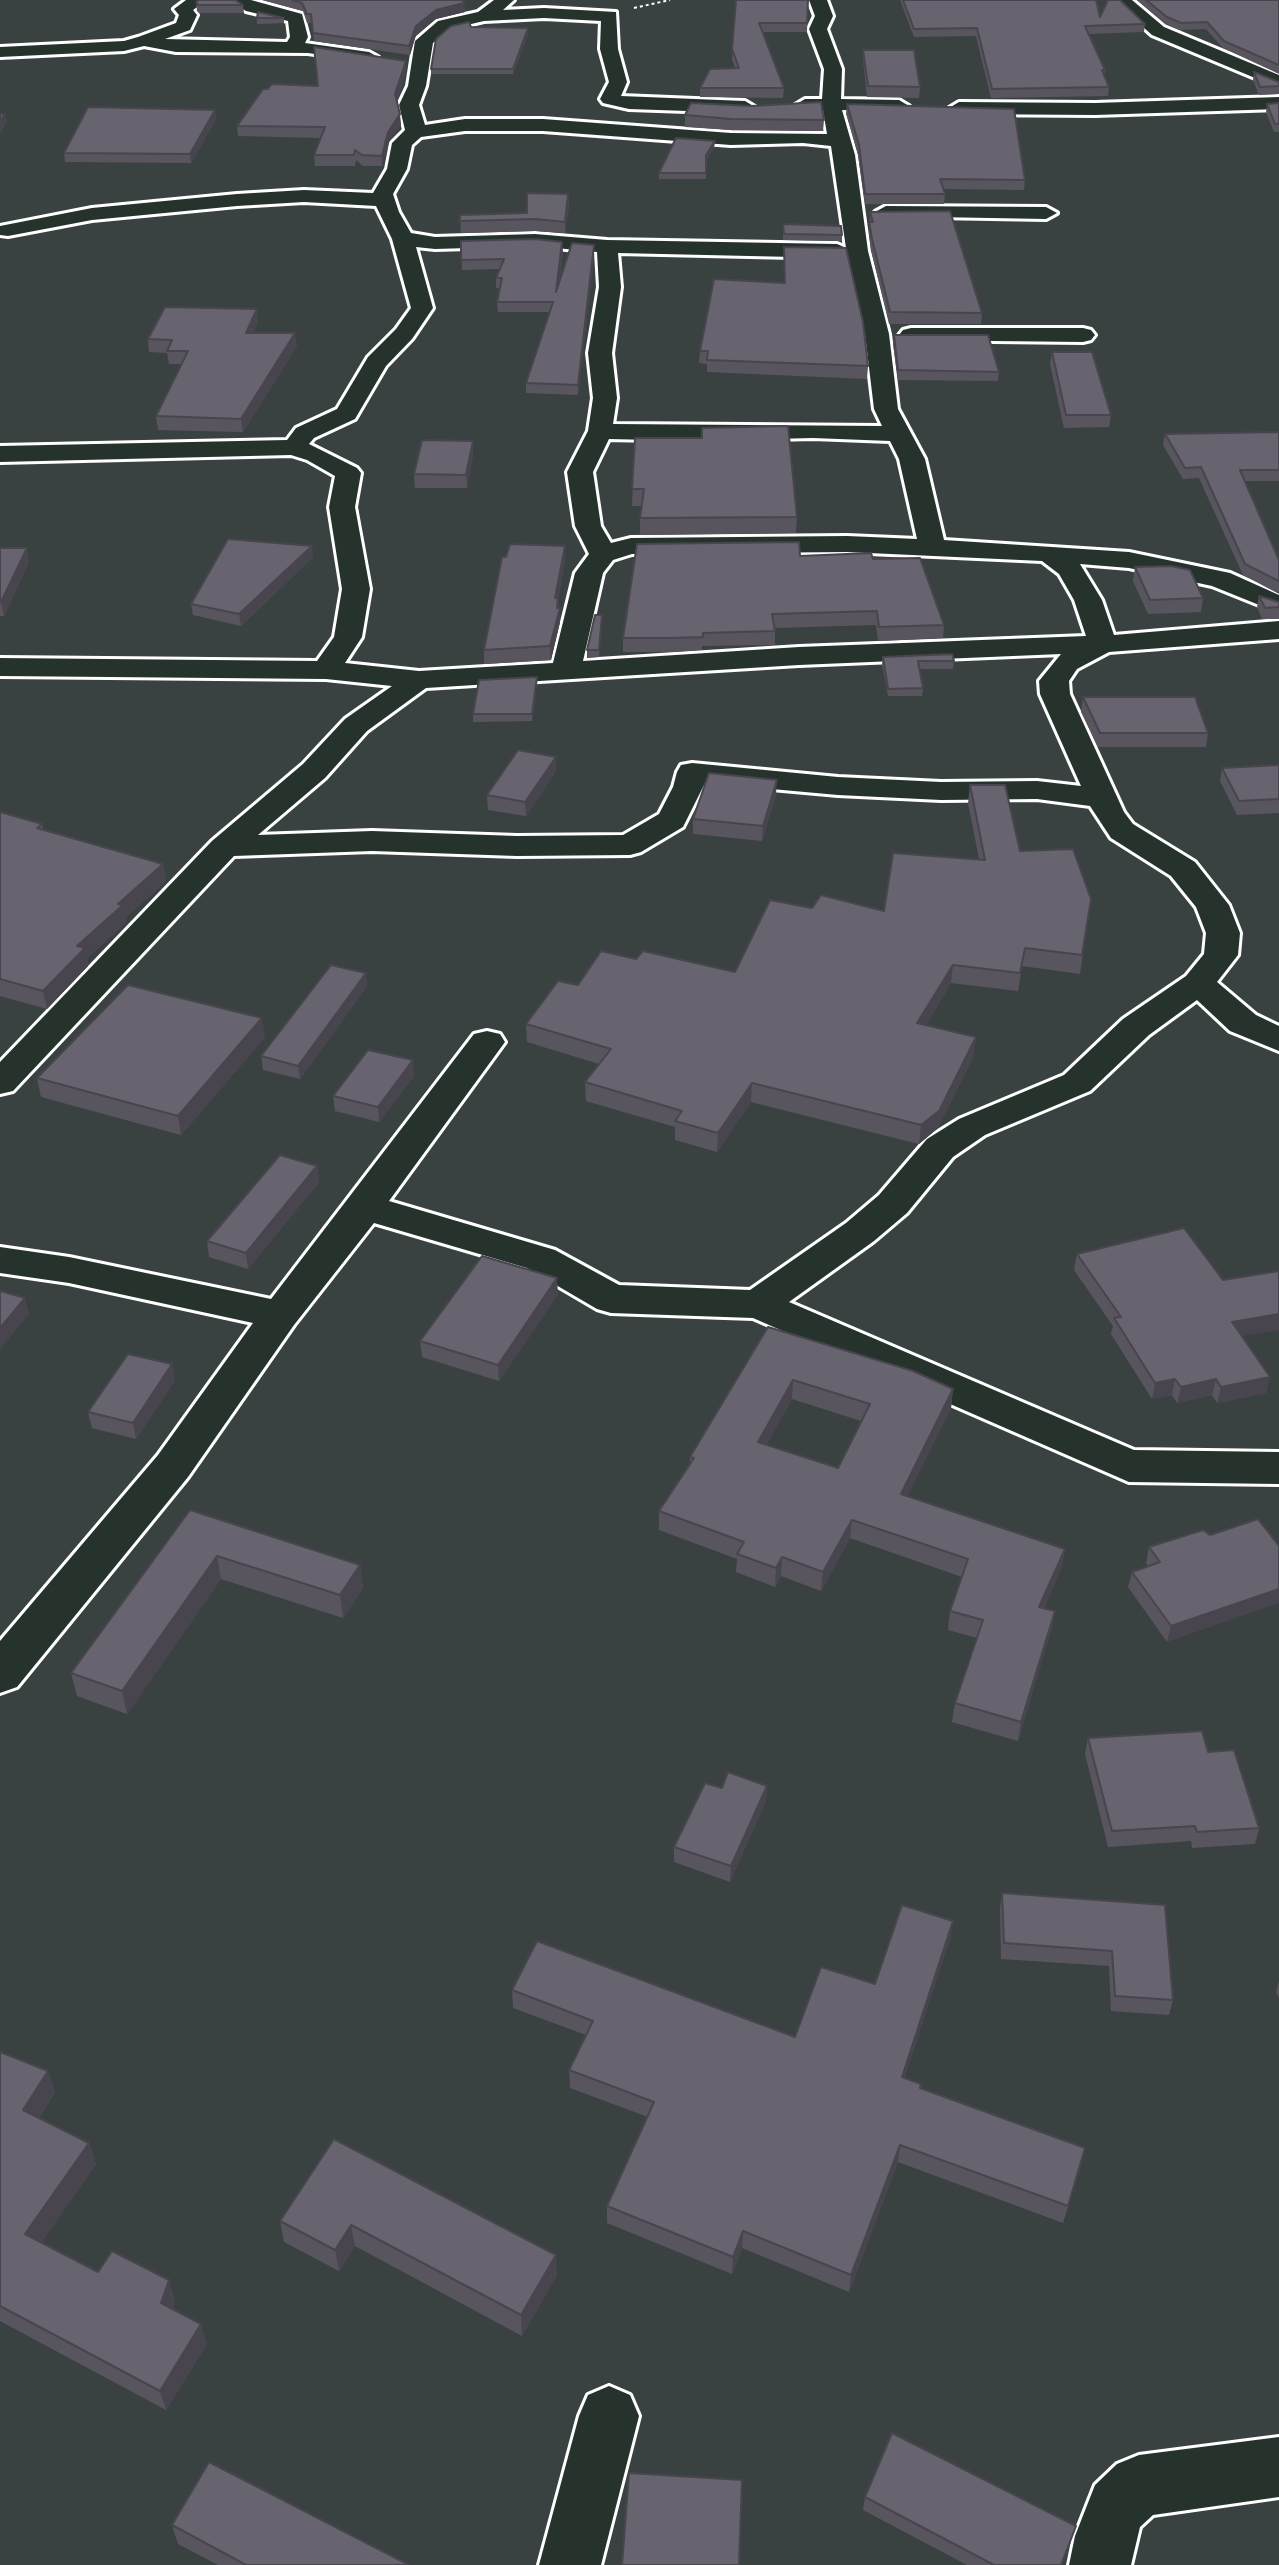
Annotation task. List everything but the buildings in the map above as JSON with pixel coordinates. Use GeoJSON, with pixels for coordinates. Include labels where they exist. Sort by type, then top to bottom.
{"type":"FeatureCollection","features":[{"type":"Feature","properties":{"kind":"street"},"geometry":{"type":"LineString","coordinates":[[0,52],[109,47],[144,41],[184,26],[188,15],[183,9],[198,0]]}},
{"type":"Feature","properties":{"kind":"street"},"geometry":{"type":"LineString","coordinates":[[237,0],[296,18],[299,37],[295,44],[298,47]]}},
{"type":"Feature","properties":{"kind":"street"},"geometry":{"type":"LineString","coordinates":[[484,16],[505,0]]}},
{"type":"Feature","properties":{"kind":"street"},"geometry":{"type":"LineString","coordinates":[[818,0],[824,16],[818,29],[833,69],[831,104],[854,214],[857,251],[877,334],[880,382],[886,409],[912,459],[932,546]]}},
{"type":"Feature","properties":{"kind":"street"},"geometry":{"type":"LineString","coordinates":[[1122,0],[1158,31],[1252,68],[1279,82]]}},
{"type":"Feature","properties":{"kind":"street"},"geometry":{"type":"LineString","coordinates":[[415,132],[409,105],[417,86],[424,41],[444,25],[484,16],[544,13],[610,16],[609,49],[618,82],[610,99],[629,103],[1095,109],[1279,103]]}},
{"type":"Feature","properties":{"kind":"street"},"geometry":{"type":"LineString","coordinates":[[144,41],[176,47],[298,47],[420,65]]}},
{"type":"Feature","properties":{"kind":"street"},"geometry":{"type":"LineString","coordinates":[[294,447],[305,433],[346,414],[376,362],[404,334],[422,308],[403,239],[383,194],[397,169],[402,143],[415,132],[465,125],[543,125],[731,139],[803,137],[841,141]]}},
{"type":"Feature","properties":{"kind":"street"},"geometry":{"type":"LineString","coordinates":[[8,230],[92,214],[237,200],[304,196],[384,200]]}},
{"type":"Feature","properties":{"kind":"street"},"geometry":{"type":"LineString","coordinates":[[854,214],[1046,213]]}},
{"type":"Feature","properties":{"kind":"street"},"geometry":{"type":"LineString","coordinates":[[403,239],[435,243],[535,240],[607,246],[857,251]]}},
{"type":"Feature","properties":{"kind":"street"},"geometry":{"type":"LineString","coordinates":[[603,554],[588,526],[580,472],[600,431],[605,398],[600,353],[610,287],[607,246]]}},
{"type":"Feature","properties":{"kind":"street"},"geometry":{"type":"LineString","coordinates":[[877,334],[1083,335]]}},
{"type":"Feature","properties":{"kind":"street"},"geometry":{"type":"LineString","coordinates":[[600,431],[897,434]]}},
{"type":"Feature","properties":{"kind":"street"},"geometry":{"type":"LineString","coordinates":[[0,454],[294,447],[348,473],[342,507],[356,589],[348,637],[326,670]]}},
{"type":"Feature","properties":{"kind":"street"},"geometry":{"type":"LineString","coordinates":[[566,670],[589,573],[603,554],[631,546],[932,546],[1129,560],[1220,579],[1279,605]]}},
{"type":"Feature","properties":{"kind":"street"},"geometry":{"type":"LineString","coordinates":[[1049,553],[1070,569],[1088,600],[1103,644]]}},
{"type":"Feature","properties":{"kind":"street"},"geometry":{"type":"LineString","coordinates":[[0,667],[326,670],[419,680],[799,656],[1103,644],[1279,630]]}},
{"type":"Feature","properties":{"kind":"street"},"geometry":{"type":"LineString","coordinates":[[758,1304],[882,1213],[940,1148],[972,1127],[1077,1083],[1136,1027],[1198,983],[1221,955],[1223,933],[1212,905],[1183,869],[1122,831],[1101,798],[1055,694],[1054,681],[1066,663],[1103,644]]}},
{"type":"Feature","properties":{"kind":"street"},"geometry":{"type":"LineString","coordinates":[[0,1083],[223,848],[314,771],[356,725],[419,680]]}},
{"type":"Feature","properties":{"kind":"street"},"geometry":{"type":"LineString","coordinates":[[223,848],[372,841],[517,846],[630,845],[672,820],[689,787],[692,772],[838,786],[941,791],[1037,790],[1101,798]]}},
{"type":"Feature","properties":{"kind":"street"},"geometry":{"type":"LineString","coordinates":[[1198,983],[1243,1023],[1279,1040]]}},
{"type":"Feature","properties":{"kind":"street"},"geometry":{"type":"LineString","coordinates":[[0,1674],[173,1466],[280,1315],[365,1207],[487,1042]]}},
{"type":"Feature","properties":{"kind":"street"},"geometry":{"type":"LineString","coordinates":[[365,1207],[541,1259],[611,1299],[758,1304],[1129,1466],[1279,1468]]}},
{"type":"Feature","properties":{"kind":"street"},"geometry":{"type":"LineString","coordinates":[[0,1260],[69,1270],[280,1315]]}},
{"type":"Feature","properties":{"kind":"street"},"geometry":{"type":"LineString","coordinates":[[570,2565],[609,2416]]}},
{"type":"Feature","properties":{"kind":"street"},"geometry":{"type":"LineString","coordinates":[[1100,2565],[1117,2507],[1139,2486],[1279,2467]]}}]}
